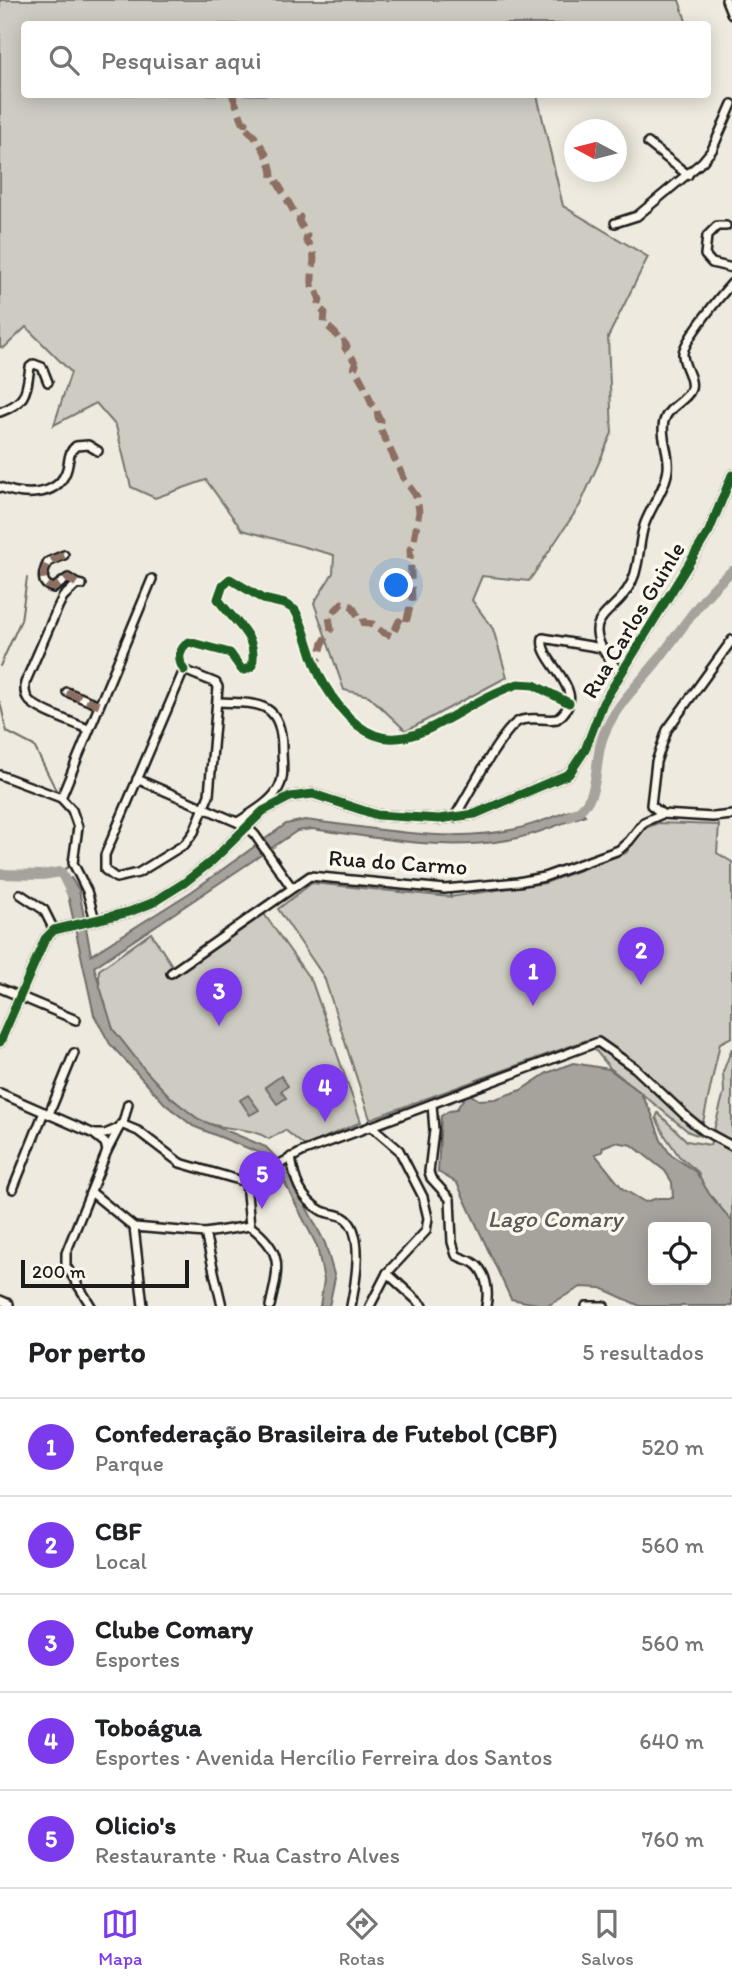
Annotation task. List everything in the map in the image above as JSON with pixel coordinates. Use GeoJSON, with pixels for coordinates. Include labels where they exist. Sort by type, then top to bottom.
{"type":"FeatureCollection","features":[{"type":"Feature","properties":{"kind":"street"},"geometry":{"type":"LineString","coordinates":[[726,0],[732,15]]}},
{"type":"Feature","properties":{"kind":"street"},"geometry":{"type":"LineString","coordinates":[[615,223],[637,216],[688,175],[712,150],[732,104]]}},
{"type":"Feature","properties":{"kind":"street"},"geometry":{"type":"LineString","coordinates":[[648,143],[688,175]]}},
{"type":"Feature","properties":{"kind":"street"},"geometry":{"type":"LineString","coordinates":[[726,226],[717,226],[707,236],[705,255],[712,263],[732,268]]}},
{"type":"Feature","properties":{"kind":"street"},"geometry":{"type":"LineString","coordinates":[[621,674],[602,648],[597,634],[600,622],[631,582],[637,567],[645,524],[668,468],[662,428],[664,418],[670,409],[689,393],[691,387],[683,358],[684,349],[732,283]]}},
{"type":"Feature","properties":{"kind":"street"},"geometry":{"type":"LineString","coordinates":[[0,412],[14,406],[28,389],[29,371],[34,364],[43,367],[48,382]]}},
{"type":"Feature","properties":{"kind":"street"},"geometry":{"type":"LineString","coordinates":[[0,487],[21,494],[44,491],[57,484],[65,475],[69,453],[76,446],[88,444],[98,452]]}},
{"type":"Feature","properties":{"kind":"street","name":"Rua Carlos Guinle"},"geometry":{"type":"LineString","coordinates":[[54,930],[141,908],[167,895],[212,861],[242,824],[290,797],[317,795],[377,815],[423,819],[454,818],[494,807],[564,778],[573,771],[585,750],[603,704],[709,531],[731,479]]}},
{"type":"Feature","properties":{"kind":"street"},"geometry":{"type":"LineString","coordinates":[[64,555],[48,562],[43,574],[44,582],[54,588],[68,578],[80,584],[63,597],[24,690],[26,697],[34,705],[88,729]]}},
{"type":"Feature","properties":{"kind":"street"},"geometry":{"type":"LineString","coordinates":[[61,799],[152,579]]}},
{"type":"Feature","properties":{"kind":"street"},"geometry":{"type":"LineString","coordinates":[[184,670],[105,855],[105,870],[110,876],[131,877],[180,847],[194,832],[211,784],[219,690],[216,683],[184,670],[179,657],[189,642],[230,653],[242,670],[251,666],[254,654],[250,639],[218,599],[223,585],[230,579],[263,599],[285,604],[295,610],[324,684],[355,724],[369,733],[387,738],[407,738],[518,684],[534,685],[569,703]]}},
{"type":"Feature","properties":{"kind":"street"},"geometry":{"type":"LineString","coordinates":[[454,818],[494,751],[515,724],[529,719],[557,719],[569,703],[563,677],[542,640],[547,638],[602,648]]}},
{"type":"Feature","properties":{"kind":"street"},"geometry":{"type":"LineString","coordinates":[[644,822],[651,805],[656,762],[667,730],[732,640]]}},
{"type":"Feature","properties":{"kind":"street"},"geometry":{"type":"LineString","coordinates":[[67,692],[99,705]]}},
{"type":"Feature","properties":{"kind":"street"},"geometry":{"type":"LineString","coordinates":[[218,702],[264,706],[276,716],[281,731],[281,785],[242,824]]}},
{"type":"Feature","properties":{"kind":"street"},"geometry":{"type":"LineString","coordinates":[[0,775],[68,804],[76,818],[78,834],[73,863],[88,891],[92,921]]}},
{"type":"Feature","properties":{"kind":"street"},"geometry":{"type":"LineString","coordinates":[[137,779],[242,824],[259,841],[292,888]]}},
{"type":"Feature","properties":{"kind":"street"},"geometry":{"type":"LineString","coordinates":[[651,805],[662,814]]}},
{"type":"Feature","properties":{"kind":"street","name":"Rua do Carmo"},"geometry":{"type":"LineString","coordinates":[[171,973],[263,910],[304,878],[317,876],[445,889],[536,879],[618,850],[644,822],[662,814],[713,817],[732,815]]}},
{"type":"Feature","properties":{"kind":"street"},"geometry":{"type":"LineString","coordinates":[[0,1042],[45,939],[54,930],[44,910],[20,894]]}},
{"type":"Feature","properties":{"kind":"street"},"geometry":{"type":"LineString","coordinates":[[0,988],[76,1020]]}},
{"type":"Feature","properties":{"kind":"street"},"geometry":{"type":"LineString","coordinates":[[94,1134],[105,1134],[121,1126],[138,1131],[180,1163],[246,1181],[287,1159],[598,1042],[627,1061],[704,1131],[732,1146]]}},
{"type":"Feature","properties":{"kind":"street"},"geometry":{"type":"LineString","coordinates":[[13,1189],[74,1053]]}},
{"type":"Feature","properties":{"kind":"street"},"geometry":{"type":"LineString","coordinates":[[0,1093],[94,1134],[105,1143],[107,1152]]}},
{"type":"Feature","properties":{"kind":"street"},"geometry":{"type":"LineString","coordinates":[[91,1306],[65,1260],[68,1245],[107,1152],[121,1126],[128,1104]]}},
{"type":"Feature","properties":{"kind":"street"},"geometry":{"type":"LineString","coordinates":[[432,1104],[434,1130],[429,1165],[431,1178],[447,1194],[451,1203],[450,1230],[455,1252],[459,1257],[476,1265],[485,1280],[488,1293],[486,1306]]}},
{"type":"Feature","properties":{"kind":"street"},"geometry":{"type":"LineString","coordinates":[[370,1306],[387,1273],[426,1231],[427,1210],[399,1150],[371,1126]]}},
{"type":"Feature","properties":{"kind":"street"},"geometry":{"type":"LineString","coordinates":[[287,1159],[303,1194],[323,1211],[343,1217],[351,1227],[357,1265],[351,1306]]}},
{"type":"Feature","properties":{"kind":"street"},"geometry":{"type":"LineString","coordinates":[[246,1181],[250,1226],[268,1241],[275,1256],[277,1270],[270,1306]]}},
{"type":"Feature","properties":{"kind":"street"},"geometry":{"type":"LineString","coordinates":[[91,1192],[134,1227],[205,1233],[250,1226]]}},
{"type":"Feature","properties":{"kind":"street"},"geometry":{"type":"LineString","coordinates":[[134,1227],[143,1306]]}},
{"type":"Feature","properties":{"kind":"street"},"geometry":{"type":"LineString","coordinates":[[205,1233],[222,1306]]}},
{"type":"Feature","properties":{"kind":"street"},"geometry":{"type":"LineString","coordinates":[[387,1273],[423,1306]]}},
{"type":"Feature","properties":{"kind":"street"},"geometry":{"type":"LineString","coordinates":[[0,1300],[9,1304]]}},
{"type":"Feature","properties":{"kind":"street"},"geometry":{"type":"LineString","coordinates":[[586,1306],[604,1306]]}},
{"type":"Feature","properties":{"kind":"shaded area"},"geometry":{"type":"Polygon","coordinates":[[[0,0],[679,0],[686,21],[21,21],[21,98],[538,98],[563,206],[648,257],[608,337],[612,433],[580,505],[529,581],[482,576],[472,600],[493,629],[507,677],[406,731],[369,696],[344,690],[314,603],[333,573],[334,555],[242,530],[206,480],[155,498],[131,487],[116,426],[96,403],[54,425],[71,372],[26,327],[4,348],[0,347],[0,0]]]}},
{"type":"Feature","properties":{"kind":"shaded area"},"geometry":{"type":"Polygon","coordinates":[[[658,823],[719,825],[717,853],[732,862],[732,1037],[720,1043],[700,1136],[689,1132],[610,1068],[587,1040],[370,1119],[324,977],[278,909],[312,883],[450,897],[545,883],[626,853],[643,829],[658,823]]]}},
{"type":"Feature","properties":{"kind":"shaded area"},"geometry":{"type":"Polygon","coordinates":[[[262,911],[312,982],[361,1122],[305,1146],[285,1130],[269,1139],[254,1132],[207,1123],[196,1117],[154,1081],[118,1038],[104,1007],[101,992],[99,970],[151,933],[175,970],[262,911]]]}},
{"type":"Feature","properties":{"kind":"shaded area"},"geometry":{"type":"Polygon","coordinates":[[[732,1048],[732,1225],[705,1195],[698,1172],[679,1156],[656,1118],[658,1113],[687,1141],[710,1145],[724,1092],[723,1072],[732,1048]]]}},
{"type":"Feature","properties":{"kind":"water"},"geometry":{"type":"Polygon","coordinates":[[[578,808],[585,815],[523,837],[478,844],[430,844],[312,829],[297,831],[94,967],[113,1029],[171,1098],[198,1119],[266,1147],[286,1168],[325,1243],[335,1278],[329,1306],[320,1306],[324,1280],[317,1246],[280,1173],[265,1155],[193,1126],[166,1105],[110,1044],[94,1015],[68,895],[63,883],[71,878],[79,890],[91,955],[191,892],[286,824],[305,820],[410,833],[463,835],[516,829],[578,808]]]}},
{"type":"Feature","properties":{"kind":"water","name":"Lago Comary"},"geometry":{"type":"Polygon","coordinates":[[[573,1063],[609,1069],[640,1092],[670,1154],[696,1172],[710,1195],[732,1221],[732,1306],[640,1306],[601,1288],[581,1287],[547,1306],[511,1299],[457,1183],[438,1172],[441,1116],[456,1110],[466,1095],[479,1100],[495,1099],[521,1090],[547,1073],[573,1063]],[[615,1142],[595,1154],[623,1189],[645,1202],[658,1198],[673,1198],[672,1182],[665,1171],[632,1145],[615,1142]]]}},
{"type":"Feature","properties":{"kind":"water"},"geometry":{"type":"Polygon","coordinates":[[[281,1076],[288,1086],[281,1091],[286,1098],[277,1104],[265,1087],[281,1076]]]}},
{"type":"Feature","properties":{"kind":"water"},"geometry":{"type":"Polygon","coordinates":[[[248,1095],[259,1110],[250,1115],[240,1100],[248,1095]]]}},
{"type":"Feature","properties":{"kind":"waterway"},"geometry":{"type":"LineString","coordinates":[[568,817],[580,810],[592,792],[600,746],[614,714],[700,604],[732,571]]}},
{"type":"Feature","properties":{"kind":"waterway"},"geometry":{"type":"LineString","coordinates":[[0,666],[21,620],[27,578]]}},
{"type":"Feature","properties":{"kind":"waterway"},"geometry":{"type":"LineString","coordinates":[[0,702],[7,732],[34,746],[58,794]]}},
{"type":"Feature","properties":{"kind":"waterway"},"geometry":{"type":"LineString","coordinates":[[61,872],[71,865]]}},
{"type":"Feature","properties":{"kind":"waterway"},"geometry":{"type":"LineString","coordinates":[[0,874],[42,875],[61,872],[72,894]]}},
{"type":"Feature","properties":{"kind":"marked path"},"geometry":{"type":"LineString","coordinates":[[234,98],[243,122],[246,123],[243,125],[267,156],[272,179],[276,180],[294,212],[300,217],[299,221],[307,235],[306,241],[313,253],[313,290],[316,290],[320,300],[318,307],[325,313],[324,323],[341,343],[344,342],[347,346],[345,348],[356,365],[354,368],[371,403],[377,408],[378,418],[381,420],[380,428],[404,479],[417,497],[419,512],[410,549],[412,599],[406,623],[399,621],[392,636],[373,624],[364,623],[352,606],[342,603],[329,617],[331,629],[317,663]]}},
{"type":"Feature","properties":{"kind":"marked path"},"geometry":{"type":"LineString","coordinates":[[64,555],[48,562],[44,581],[54,588],[68,578],[77,584]]}},
{"type":"Feature","properties":{"kind":"marked path"},"geometry":{"type":"LineString","coordinates":[[67,692],[99,705]]}},
{"type":"Feature","properties":{"kind":"cycle path"},"geometry":{"type":"LineString","coordinates":[[0,1042],[45,939],[54,930],[129,912],[152,903],[212,861],[263,811],[290,797],[313,794],[377,815],[439,819],[475,814],[569,774],[585,750],[603,703],[709,531],[732,475]]}},
{"type":"Feature","properties":{"kind":"cycle path"},"geometry":{"type":"LineString","coordinates":[[184,670],[180,654],[189,642],[230,653],[242,670],[252,666],[252,646],[248,637],[218,599],[223,585],[230,579],[263,599],[285,604],[295,610],[324,684],[348,716],[370,733],[393,738],[415,734],[518,684],[534,685],[569,703]]}},
{"type":"Feature","properties":{"kind":"place","name":"CBF"},"geometry":{"type":"Point","coordinates":[641,985]}},
{"type":"Feature","properties":{"kind":"place","name":"Confederação Brasileira de Futebol (CBF)"},"geometry":{"type":"Point","coordinates":[533,1006]}},
{"type":"Feature","properties":{"kind":"place","name":"Clube Comary"},"geometry":{"type":"Point","coordinates":[219,1026]}},
{"type":"Feature","properties":{"kind":"place","name":"Toboágua"},"geometry":{"type":"Point","coordinates":[325,1122]}},
{"type":"Feature","properties":{"kind":"place","name":"Olicio's"},"geometry":{"type":"Point","coordinates":[262,1209]}}]}
